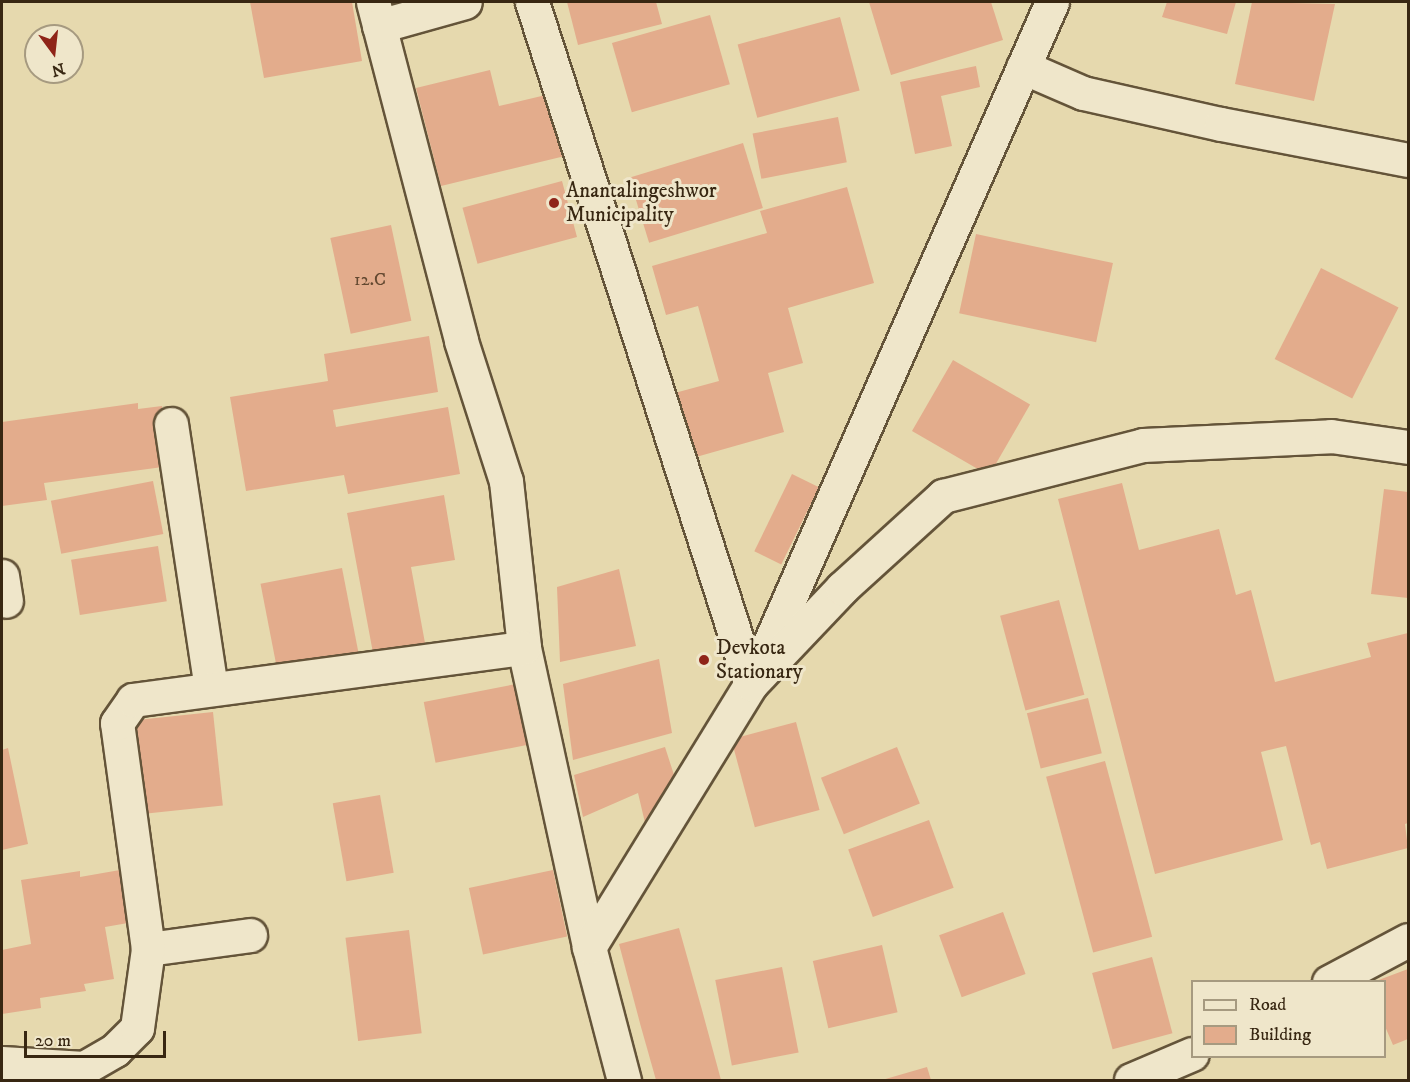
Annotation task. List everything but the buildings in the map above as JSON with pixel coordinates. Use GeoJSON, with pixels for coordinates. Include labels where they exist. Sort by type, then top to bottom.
{"type":"FeatureCollection","features":[{"type":"Feature","properties":{"kind":"street"},"geometry":{"type":"LineString","coordinates":[[465,2],[376,14],[461,341],[506,481],[525,648],[589,947],[624,1080]]}},
{"type":"Feature","properties":{"kind":"street"},"geometry":{"type":"LineString","coordinates":[[532,2],[751,684]]}},
{"type":"Feature","properties":{"kind":"street"},"geometry":{"type":"LineString","coordinates":[[589,947],[751,684],[1052,2]]}},
{"type":"Feature","properties":{"kind":"street"},"geometry":{"type":"LineString","coordinates":[[1023,67],[1083,93],[1221,124],[1408,160]]}},
{"type":"Feature","properties":{"kind":"street"},"geometry":{"type":"LineString","coordinates":[[171,424],[211,688]]}},
{"type":"Feature","properties":{"kind":"street"},"geometry":{"type":"LineString","coordinates":[[751,684],[842,588],[943,496],[1143,445],[1331,436],[1408,447]]}},
{"type":"Feature","properties":{"kind":"street"},"geometry":{"type":"LineString","coordinates":[[2,1063],[84,1068],[115,1050],[137,1028],[148,949],[117,723],[133,700],[525,648]]}},
{"type":"Feature","properties":{"kind":"street"},"geometry":{"type":"LineString","coordinates":[[148,949],[250,935]]}},
{"type":"Feature","properties":{"kind":"street"},"geometry":{"type":"LineString","coordinates":[[1331,980],[1408,940]]}},
{"type":"Feature","properties":{"kind":"street"},"geometry":{"type":"LineString","coordinates":[[1131,1080],[1191,1054]]}},
{"type":"Feature","properties":{"kind":"place","name":"Anantalingeshwor Municipality"},"geometry":{"type":"Point","coordinates":[554,203]}},
{"type":"Feature","properties":{"kind":"place","name":"Devkota Stationary"},"geometry":{"type":"Point","coordinates":[704,660]}}]}
